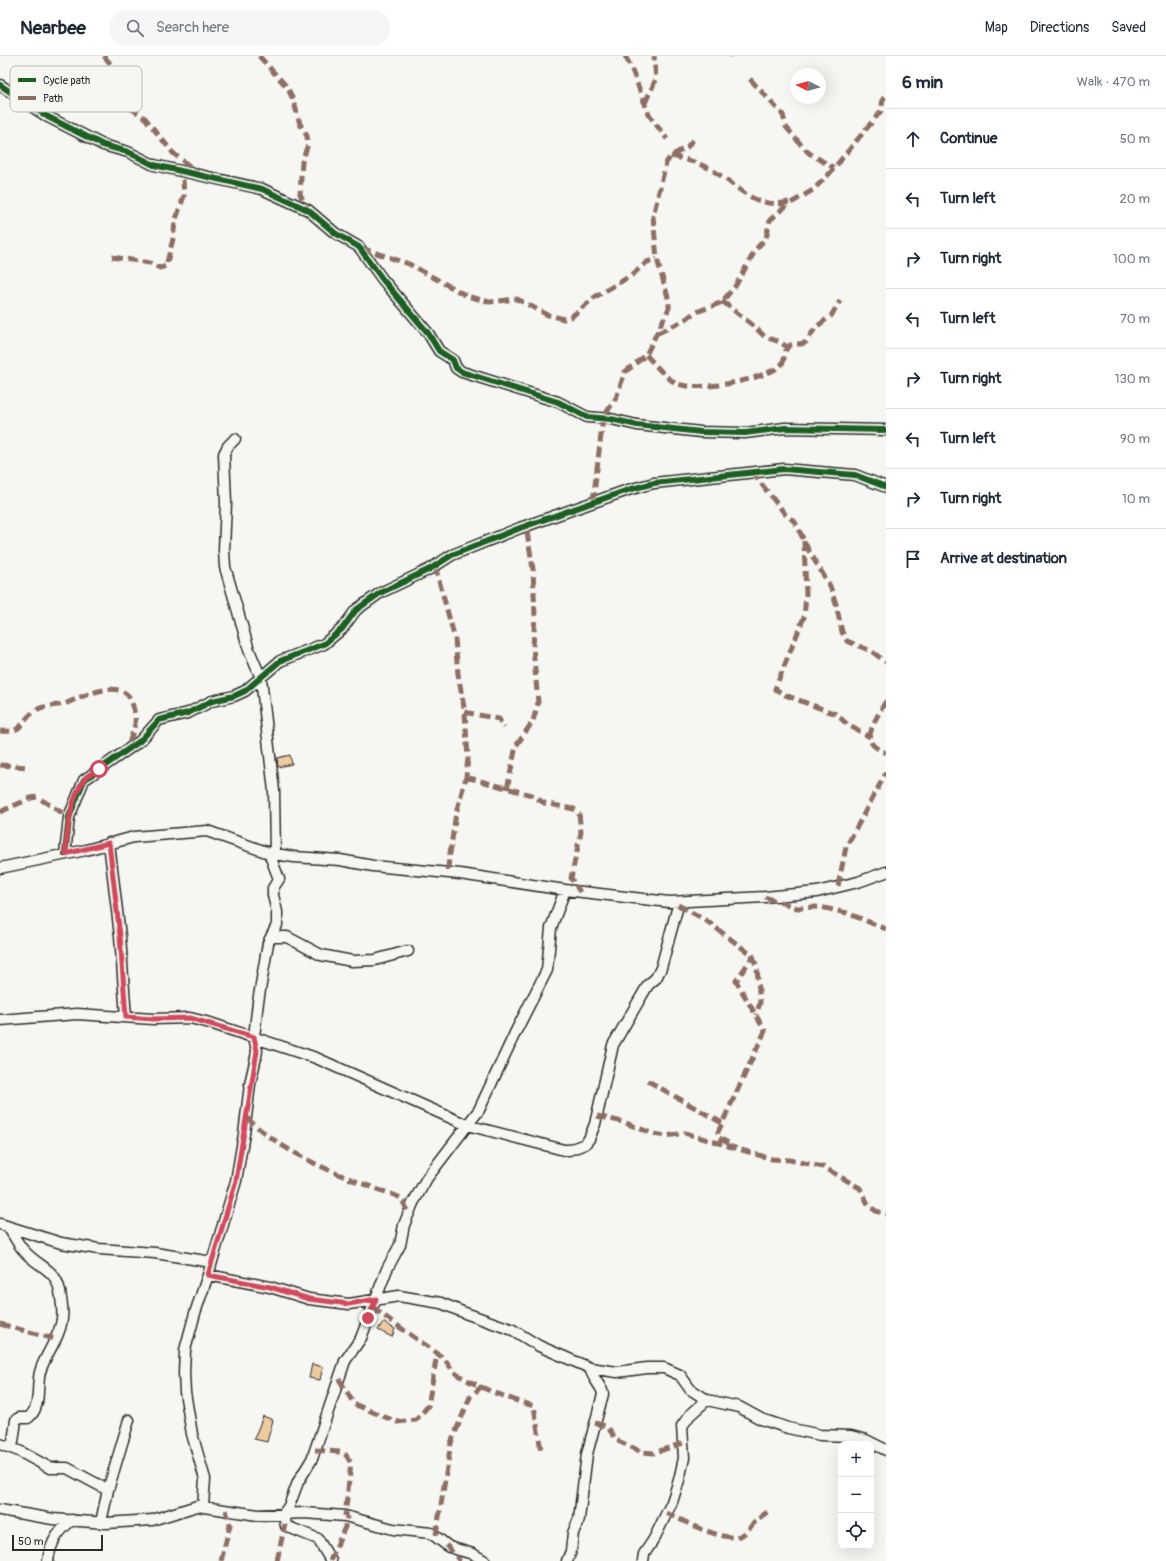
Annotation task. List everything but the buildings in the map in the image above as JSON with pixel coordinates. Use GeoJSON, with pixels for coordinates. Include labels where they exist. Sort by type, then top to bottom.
{"type":"FeatureCollection","features":[{"type":"Feature","properties":{"kind":"street"},"geometry":{"type":"LineString","coordinates":[[0,85],[10,92]]}},
{"type":"Feature","properties":{"kind":"street"},"geometry":{"type":"LineString","coordinates":[[40,112],[103,145],[128,152],[154,165],[262,189],[308,210],[335,233],[359,247],[383,280],[428,333],[439,351],[453,360],[456,368],[462,372],[558,402],[588,416],[611,419],[637,425],[701,432],[745,433],[786,428],[886,430]]}},
{"type":"Feature","properties":{"kind":"street"},"geometry":{"type":"LineString","coordinates":[[203,1506],[205,1479],[192,1434],[185,1392],[185,1350],[232,1197],[237,1173],[250,1084],[256,1058],[254,1037],[258,1002],[271,937],[277,925],[277,912],[273,888],[279,879],[272,854],[274,792],[261,678],[248,650],[225,568],[224,550],[226,503],[224,454],[228,446],[235,439]]}},
{"type":"Feature","properties":{"kind":"street"},"geometry":{"type":"LineString","coordinates":[[65,854],[69,817],[80,788],[88,776],[140,741],[159,720],[188,713],[212,701],[234,696],[245,691],[280,661],[324,644],[342,629],[356,610],[380,593],[430,569],[452,555],[520,528],[654,482],[784,469],[855,475],[882,484],[886,476]]}},
{"type":"Feature","properties":{"kind":"street"},"geometry":{"type":"LineString","coordinates":[[0,868],[140,836],[207,831],[272,854],[460,874],[565,890],[679,902],[765,897],[817,892],[858,882],[886,872]]}},
{"type":"Feature","properties":{"kind":"street"},"geometry":{"type":"LineString","coordinates":[[109,843],[120,936],[126,1017]]}},
{"type":"Feature","properties":{"kind":"street"},"geometry":{"type":"LineString","coordinates":[[331,1561],[318,1538],[286,1526],[284,1513],[289,1506],[298,1482],[312,1459],[345,1361],[361,1338],[388,1269],[400,1245],[404,1225],[413,1203],[427,1178],[480,1110],[515,1033],[547,970],[551,928],[565,890]]}},
{"type":"Feature","properties":{"kind":"street"},"geometry":{"type":"LineString","coordinates":[[0,1020],[77,1014],[153,1019],[190,1018],[254,1037],[316,1058],[467,1126],[569,1150],[585,1144],[589,1139],[595,1124],[613,1045],[630,1014],[661,968],[679,902]]}},
{"type":"Feature","properties":{"kind":"street"},"geometry":{"type":"LineString","coordinates":[[271,937],[287,937],[321,955],[352,961],[375,960],[408,951]]}},
{"type":"Feature","properties":{"kind":"street"},"geometry":{"type":"LineString","coordinates":[[4,1225],[61,1243],[155,1253],[212,1262]]}},
{"type":"Feature","properties":{"kind":"street"},"geometry":{"type":"LineString","coordinates":[[4,1225],[26,1253],[45,1267],[59,1282],[62,1319],[55,1339],[41,1368],[38,1398],[34,1411],[28,1418],[22,1417],[16,1420],[13,1442],[5,1446]]}},
{"type":"Feature","properties":{"kind":"street"},"geometry":{"type":"LineString","coordinates":[[208,1275],[270,1287],[309,1299],[349,1304],[400,1296],[441,1303],[465,1314],[513,1330],[539,1346],[590,1368],[617,1372],[647,1368],[664,1368],[680,1375],[690,1389],[707,1400],[739,1407],[761,1418],[788,1428],[820,1435],[851,1436],[866,1440],[886,1450]]}},
{"type":"Feature","properties":{"kind":"street"},"geometry":{"type":"LineString","coordinates":[[567,1561],[571,1551],[573,1533],[579,1519],[587,1454],[603,1394],[602,1390],[592,1377],[590,1368]]}},
{"type":"Feature","properties":{"kind":"street"},"geometry":{"type":"LineString","coordinates":[[643,1561],[644,1554],[654,1539],[672,1502],[679,1480],[684,1458],[682,1426],[690,1415],[707,1400]]}},
{"type":"Feature","properties":{"kind":"street"},"geometry":{"type":"LineString","coordinates":[[101,1522],[108,1490],[129,1420]]}},
{"type":"Feature","properties":{"kind":"street"},"geometry":{"type":"LineString","coordinates":[[5,1446],[50,1468],[67,1468],[108,1490]]}},
{"type":"Feature","properties":{"kind":"street"},"geometry":{"type":"LineString","coordinates":[[0,1510],[72,1520],[101,1522],[152,1520],[188,1508],[203,1506],[258,1515],[284,1513],[345,1516],[393,1529],[431,1533],[449,1547],[473,1554],[485,1561]]}},
{"type":"Feature","properties":{"kind":"street"},"geometry":{"type":"LineString","coordinates":[[48,1561],[49,1549],[56,1536],[72,1520]]}},
{"type":"Feature","properties":{"kind":"marked path"},"geometry":{"type":"LineString","coordinates":[[104,56],[112,66]]}},
{"type":"Feature","properties":{"kind":"marked path"},"geometry":{"type":"LineString","coordinates":[[259,56],[287,87],[293,99],[300,124],[307,136],[308,144],[302,162],[300,194],[308,209]]}},
{"type":"Feature","properties":{"kind":"marked path"},"geometry":{"type":"LineString","coordinates":[[625,56],[631,67],[649,115],[667,139]]}},
{"type":"Feature","properties":{"kind":"marked path"},"geometry":{"type":"LineString","coordinates":[[645,103],[656,79],[654,56]]}},
{"type":"Feature","properties":{"kind":"marked path"},"geometry":{"type":"LineString","coordinates":[[750,79],[783,115],[786,127],[803,147],[809,153],[834,168]]}},
{"type":"Feature","properties":{"kind":"marked path"},"geometry":{"type":"LineString","coordinates":[[658,333],[683,321],[694,313],[720,303],[726,297],[736,285],[756,249],[766,238],[770,220],[786,206],[813,190],[830,173],[881,111],[883,99],[886,96]]}},
{"type":"Feature","properties":{"kind":"marked path"},"geometry":{"type":"LineString","coordinates":[[136,112],[145,118],[173,153],[198,173]]}},
{"type":"Feature","properties":{"kind":"marked path"},"geometry":{"type":"LineString","coordinates":[[593,502],[603,418],[616,398],[625,372],[646,355],[669,308],[669,301],[657,259],[653,216],[666,163],[671,156],[687,147],[694,139]]}},
{"type":"Feature","properties":{"kind":"marked path"},"geometry":{"type":"LineString","coordinates":[[671,156],[712,170],[756,200],[777,204],[789,202]]}},
{"type":"Feature","properties":{"kind":"marked path"},"geometry":{"type":"LineString","coordinates":[[112,257],[150,263],[160,268],[166,266],[173,239],[175,222],[184,196],[183,180],[179,171]]}},
{"type":"Feature","properties":{"kind":"marked path"},"geometry":{"type":"LineString","coordinates":[[361,248],[409,264],[467,296],[489,302],[517,299],[548,315],[564,319],[571,317],[595,297],[632,275],[647,262],[657,259]]}},
{"type":"Feature","properties":{"kind":"marked path"},"geometry":{"type":"LineString","coordinates":[[722,301],[755,327],[765,337],[780,342],[787,347]]}},
{"type":"Feature","properties":{"kind":"marked path"},"geometry":{"type":"LineString","coordinates":[[646,355],[665,375],[678,384],[700,387],[747,380],[773,370],[781,365],[783,363],[787,348],[793,344],[802,344],[806,342],[816,327],[831,316],[840,301]]}},
{"type":"Feature","properties":{"kind":"marked path"},"geometry":{"type":"LineString","coordinates":[[752,472],[785,514],[795,522],[809,551],[830,586],[836,604],[842,632],[847,641],[871,651],[886,662]]}},
{"type":"Feature","properties":{"kind":"marked path"},"geometry":{"type":"LineString","coordinates":[[507,789],[516,746],[533,721],[538,703],[533,647],[535,616],[533,569],[526,526]]}},
{"type":"Feature","properties":{"kind":"marked path"},"geometry":{"type":"LineString","coordinates":[[804,541],[806,595],[804,617],[775,689],[785,695],[836,714],[848,725],[870,737]]}},
{"type":"Feature","properties":{"kind":"marked path"},"geometry":{"type":"LineString","coordinates":[[435,566],[455,639],[458,674],[465,713],[468,758],[466,777],[456,813],[447,873]]}},
{"type":"Feature","properties":{"kind":"marked path"},"geometry":{"type":"LineString","coordinates":[[0,731],[8,731],[18,728],[30,715],[42,707],[63,704],[92,693],[112,689],[121,691],[128,695],[134,711],[135,724],[127,750]]}},
{"type":"Feature","properties":{"kind":"marked path"},"geometry":{"type":"LineString","coordinates":[[886,701],[872,727],[870,738],[874,746],[886,753]]}},
{"type":"Feature","properties":{"kind":"marked path"},"geometry":{"type":"LineString","coordinates":[[464,712],[499,719],[504,728]]}},
{"type":"Feature","properties":{"kind":"marked path"},"geometry":{"type":"LineString","coordinates":[[0,765],[30,767]]}},
{"type":"Feature","properties":{"kind":"marked path"},"geometry":{"type":"LineString","coordinates":[[838,886],[846,847],[886,773]]}},
{"type":"Feature","properties":{"kind":"marked path"},"geometry":{"type":"LineString","coordinates":[[466,777],[532,795],[544,803],[574,809],[579,814],[581,832],[571,878],[580,892]]}},
{"type":"Feature","properties":{"kind":"marked path"},"geometry":{"type":"LineString","coordinates":[[0,812],[31,798],[37,797],[69,817]]}},
{"type":"Feature","properties":{"kind":"marked path"},"geometry":{"type":"LineString","coordinates":[[765,897],[797,908],[820,907],[847,913],[886,929]]}},
{"type":"Feature","properties":{"kind":"marked path"},"geometry":{"type":"LineString","coordinates":[[678,905],[704,919],[753,956],[757,968],[760,1003],[756,1015]]}},
{"type":"Feature","properties":{"kind":"marked path"},"geometry":{"type":"LineString","coordinates":[[728,1143],[718,1137],[718,1132],[765,1031],[736,981],[753,956]]}},
{"type":"Feature","properties":{"kind":"marked path"},"geometry":{"type":"LineString","coordinates":[[648,1081],[722,1123]]}},
{"type":"Feature","properties":{"kind":"marked path"},"geometry":{"type":"LineString","coordinates":[[597,1116],[623,1122],[654,1134],[665,1136],[685,1133],[772,1159],[790,1160],[823,1167],[860,1188],[869,1206],[876,1211],[886,1214]]}},
{"type":"Feature","properties":{"kind":"marked path"},"geometry":{"type":"LineString","coordinates":[[246,1117],[273,1139],[304,1158],[336,1173],[401,1198],[409,1213]]}},
{"type":"Feature","properties":{"kind":"marked path"},"geometry":{"type":"LineString","coordinates":[[373,1307],[442,1357],[458,1375],[495,1393],[534,1406],[541,1451]]}},
{"type":"Feature","properties":{"kind":"marked path"},"geometry":{"type":"LineString","coordinates":[[0,1324],[55,1339]]}},
{"type":"Feature","properties":{"kind":"marked path"},"geometry":{"type":"LineString","coordinates":[[339,1379],[354,1404],[397,1422],[416,1420],[428,1406],[437,1354]]}},
{"type":"Feature","properties":{"kind":"marked path"},"geometry":{"type":"LineString","coordinates":[[436,1535],[451,1443],[470,1397],[482,1386]]}},
{"type":"Feature","properties":{"kind":"marked path"},"geometry":{"type":"LineString","coordinates":[[595,1423],[608,1427],[616,1440],[642,1452],[654,1453],[683,1443]]}},
{"type":"Feature","properties":{"kind":"marked path"},"geometry":{"type":"LineString","coordinates":[[315,1450],[340,1452],[346,1455],[351,1463],[345,1516]]}},
{"type":"Feature","properties":{"kind":"marked path"},"geometry":{"type":"LineString","coordinates":[[221,1561],[230,1525],[226,1510]]}},
{"type":"Feature","properties":{"kind":"marked path"},"geometry":{"type":"LineString","coordinates":[[666,1513],[715,1534],[735,1537],[744,1534],[758,1519],[769,1511]]}},
{"type":"Feature","properties":{"kind":"marked path"},"geometry":{"type":"LineString","coordinates":[[330,1561],[345,1527],[347,1516]]}},
{"type":"Feature","properties":{"kind":"marked path"},"geometry":{"type":"LineString","coordinates":[[277,1561],[285,1524]]}},
{"type":"Feature","properties":{"kind":"marked path"},"geometry":{"type":"LineString","coordinates":[[446,1545],[460,1561]]}},
{"type":"Feature","properties":{"kind":"cycle path"},"geometry":{"type":"LineString","coordinates":[[0,85],[10,92]]}},
{"type":"Feature","properties":{"kind":"cycle path"},"geometry":{"type":"LineString","coordinates":[[40,112],[103,145],[128,152],[154,165],[262,189],[308,210],[335,233],[359,247],[383,280],[428,333],[439,351],[453,360],[456,368],[462,372],[558,402],[587,417],[611,419],[637,425],[701,432],[745,433],[785,428],[886,430]]}},
{"type":"Feature","properties":{"kind":"cycle path"},"geometry":{"type":"LineString","coordinates":[[65,854],[69,817],[84,780],[140,741],[159,720],[188,713],[212,701],[234,696],[245,691],[280,661],[324,644],[342,629],[356,610],[380,593],[430,569],[452,555],[520,528],[628,490],[654,483],[784,469],[855,475],[886,487]]}},
{"type":"Feature","properties":{"kind":"route"},"geometry":{"type":"LineString","coordinates":[[99,769],[88,776],[80,788],[69,817],[65,854],[86,850],[109,843],[111,872],[120,936],[126,1017],[153,1019],[190,1018],[254,1037],[257,1051],[250,1084],[244,1134],[236,1181],[208,1275],[270,1287],[309,1299],[349,1304],[376,1299],[368,1318]]}}]}
